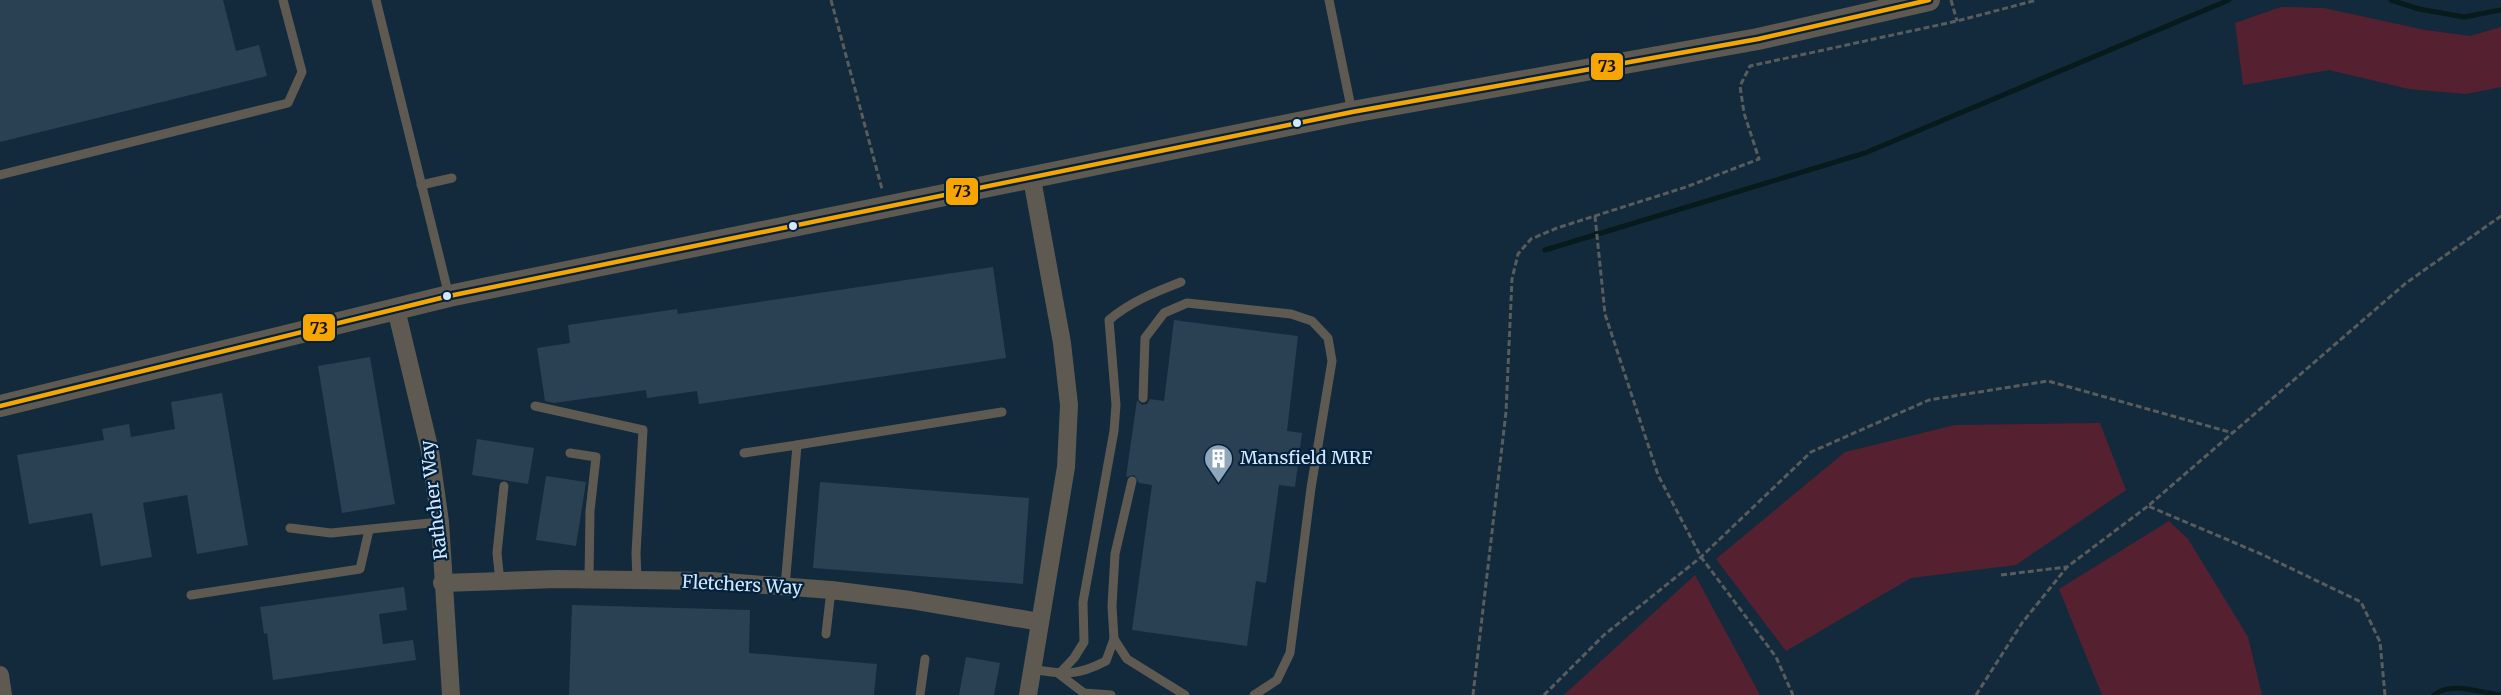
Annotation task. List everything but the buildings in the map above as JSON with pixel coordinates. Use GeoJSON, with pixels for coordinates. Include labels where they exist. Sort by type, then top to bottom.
{"type":"FeatureCollection","features":[{"type":"Feature","properties":{"kind":"street"},"geometry":{"type":"LineString","coordinates":[[0,406],[449,296],[1352,112],[1758,39],[1929,0]]}},
{"type":"Feature","properties":{"kind":"street"},"geometry":{"type":"LineString","coordinates":[[1028,695],[1066,467],[1069,405],[1062,343],[1032,179]]}},
{"type":"Feature","properties":{"kind":"street","name":"Rathcher Way"},"geometry":{"type":"LineString","coordinates":[[396,309],[430,451],[440,522],[442,583],[451,695]]}},
{"type":"Feature","properties":{"kind":"street","name":"Fletchers Way"},"geometry":{"type":"LineString","coordinates":[[442,583],[589,579],[712,581],[831,590],[910,600],[1040,622]]}},
{"type":"Feature","properties":{"kind":"street"},"geometry":{"type":"LineString","coordinates":[[0,675],[3,695]]}},
{"type":"Feature","properties":{"kind":"lane"},"geometry":{"type":"LineString","coordinates":[[0,175],[288,103],[302,72],[283,0]]}},
{"type":"Feature","properties":{"kind":"lane"},"geometry":{"type":"LineString","coordinates":[[376,0],[449,296]]}},
{"type":"Feature","properties":{"kind":"lane"},"geometry":{"type":"LineString","coordinates":[[1329,0],[1352,112]]}},
{"type":"Feature","properties":{"kind":"lane"},"geometry":{"type":"LineString","coordinates":[[421,185],[452,178]]}},
{"type":"Feature","properties":{"kind":"lane"},"geometry":{"type":"LineString","coordinates":[[1059,674],[1074,658],[1084,642],[1083,602],[1114,431],[1116,405],[1109,320],[1121,309],[1152,293],[1181,282]]}},
{"type":"Feature","properties":{"kind":"lane"},"geometry":{"type":"LineString","coordinates":[[1143,398],[1145,338],[1164,313],[1187,303],[1291,314],[1312,321],[1328,338],[1332,361],[1311,488],[1290,653],[1276,681],[1254,695]]}},
{"type":"Feature","properties":{"kind":"lane"},"geometry":{"type":"LineString","coordinates":[[535,406],[643,430],[636,553],[637,580]]}},
{"type":"Feature","properties":{"kind":"lane"},"geometry":{"type":"LineString","coordinates":[[744,453],[1002,412]]}},
{"type":"Feature","properties":{"kind":"lane"},"geometry":{"type":"LineString","coordinates":[[785,586],[797,445]]}},
{"type":"Feature","properties":{"kind":"lane"},"geometry":{"type":"LineString","coordinates":[[570,453],[596,457],[590,511],[589,579]]}},
{"type":"Feature","properties":{"kind":"lane"},"geometry":{"type":"LineString","coordinates":[[1032,669],[1059,674],[1085,671],[1106,661],[1114,639],[1112,606],[1114,554],[1132,482]]}},
{"type":"Feature","properties":{"kind":"lane"},"geometry":{"type":"LineString","coordinates":[[500,582],[497,553],[504,486]]}},
{"type":"Feature","properties":{"kind":"lane"},"geometry":{"type":"LineString","coordinates":[[290,528],[331,533],[440,522]]}},
{"type":"Feature","properties":{"kind":"lane"},"geometry":{"type":"LineString","coordinates":[[191,595],[360,569],[369,530]]}},
{"type":"Feature","properties":{"kind":"lane"},"geometry":{"type":"LineString","coordinates":[[826,634],[831,590]]}},
{"type":"Feature","properties":{"kind":"lane"},"geometry":{"type":"LineString","coordinates":[[1114,639],[1127,659],[1185,695]]}},
{"type":"Feature","properties":{"kind":"lane"},"geometry":{"type":"LineString","coordinates":[[920,695],[925,659]]}},
{"type":"Feature","properties":{"kind":"lane"},"geometry":{"type":"LineString","coordinates":[[1059,674],[1084,693],[1111,695]]}},
{"type":"Feature","properties":{"kind":"path"},"geometry":{"type":"LineString","coordinates":[[831,0],[887,208]]}},
{"type":"Feature","properties":{"kind":"path"},"geometry":{"type":"LineString","coordinates":[[1951,0],[1958,21]]}},
{"type":"Feature","properties":{"kind":"path"},"geometry":{"type":"LineString","coordinates":[[1473,695],[1506,412],[1512,279],[1518,254],[1531,240],[1595,216],[1686,187],[1759,159],[1744,113],[1740,86],[1750,66],[1958,21],[2037,0]]}},
{"type":"Feature","properties":{"kind":"path"},"geometry":{"type":"LineString","coordinates":[[1595,216],[1605,314],[1658,475],[1701,557],[1776,657],[1793,695]]}},
{"type":"Feature","properties":{"kind":"path"},"geometry":{"type":"LineString","coordinates":[[1976,695],[2022,623],[2067,567],[2148,506],[2406,283],[2501,216]]}},
{"type":"Feature","properties":{"kind":"path"},"geometry":{"type":"LineString","coordinates":[[1544,695],[1604,635],[1701,557],[1811,452],[1929,400],[2048,381],[2233,433]]}},
{"type":"Feature","properties":{"kind":"path"},"geometry":{"type":"LineString","coordinates":[[2148,506],[2260,554],[2361,602],[2380,642],[2385,695]]}},
{"type":"Feature","properties":{"kind":"path"},"geometry":{"type":"LineString","coordinates":[[2001,575],[2067,567]]}},
{"type":"Feature","properties":{"kind":"shaded area"},"geometry":{"type":"Polygon","coordinates":[[[2281,7],[2324,8],[2425,30],[2470,36],[2501,27],[2501,87],[2466,94],[2409,89],[2329,70],[2243,85],[2235,23],[2281,7]]]}},
{"type":"Feature","properties":{"kind":"shaded area"},"geometry":{"type":"Polygon","coordinates":[[[2100,423],[2126,490],[2016,565],[1911,578],[1786,651],[1716,559],[1845,452],[1955,425],[2100,423]]]}},
{"type":"Feature","properties":{"kind":"shaded area"},"geometry":{"type":"Polygon","coordinates":[[[2169,521],[2188,539],[2248,637],[2262,695],[2102,695],[2059,589],[2169,521]]]}},
{"type":"Feature","properties":{"kind":"shaded area"},"geometry":{"type":"Polygon","coordinates":[[[1695,575],[1760,695],[1564,695],[1695,575]]]}},
{"type":"Feature","properties":{"kind":"waterway"},"geometry":{"type":"LineString","coordinates":[[1545,250],[1865,153],[2229,0]]}},
{"type":"Feature","properties":{"kind":"waterway"},"geometry":{"type":"LineString","coordinates":[[2391,0],[2419,9],[2464,17],[2501,10]]}},
{"type":"Feature","properties":{"kind":"waterway"},"geometry":{"type":"LineString","coordinates":[[2434,695],[2457,688],[2501,695]]}},
{"type":"Feature","properties":{"kind":"transit line","name":"73"},"geometry":{"type":"LineString","coordinates":[[0,406],[449,296],[1352,112],[1758,39],[1929,0]]}},
{"type":"Feature","properties":{"kind":"place","name":"Mansfield MRF"},"geometry":{"type":"Point","coordinates":[1219,484]}}]}
